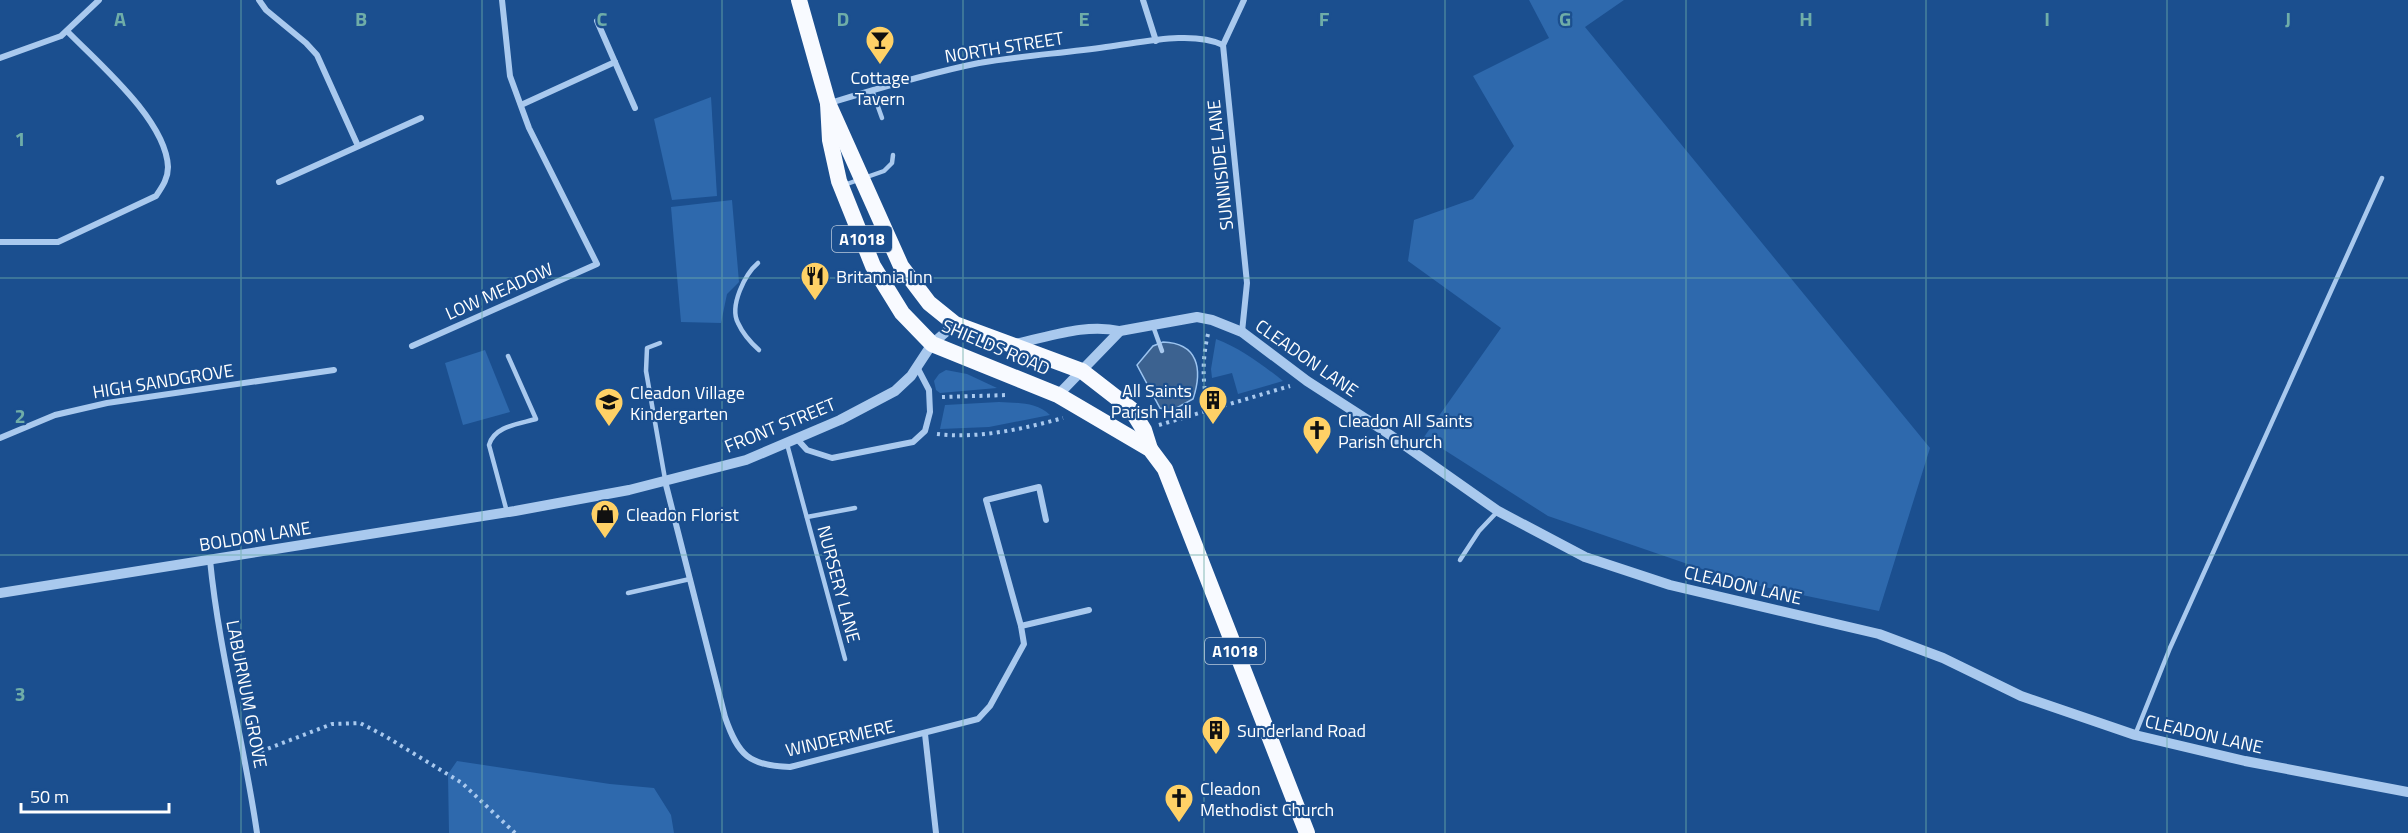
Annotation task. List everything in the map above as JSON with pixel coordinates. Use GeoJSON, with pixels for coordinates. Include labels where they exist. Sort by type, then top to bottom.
{"type":"FeatureCollection","features":[{"type":"Feature","properties":{"kind":"highway","name":"SHIELDS ROAD"},"geometry":{"type":"LineString","coordinates":[[799,0],[828,103],[901,266],[929,303],[955,324],[1082,371],[1131,409],[1144,430],[1150,449],[1165,469],[1306,833]]}},
{"type":"Feature","properties":{"kind":"highway","name":"SHIELDS ROAD"},"geometry":{"type":"LineString","coordinates":[[828,103],[830,140],[842,186],[873,266],[902,313],[932,344],[1060,403],[1150,449]]}},
{"type":"Feature","properties":{"kind":"street"},"geometry":{"type":"LineString","coordinates":[[0,58],[61,36],[99,0]]}},
{"type":"Feature","properties":{"kind":"street"},"geometry":{"type":"LineString","coordinates":[[259,0],[266,10],[317,55],[358,146]]}},
{"type":"Feature","properties":{"kind":"street"},"geometry":{"type":"LineString","coordinates":[[502,0],[510,76],[521,105],[615,62]]}},
{"type":"Feature","properties":{"kind":"street"},"geometry":{"type":"LineString","coordinates":[[1143,0],[1156,41]]}},
{"type":"Feature","properties":{"kind":"street"},"geometry":{"type":"LineString","coordinates":[[1223,45],[1244,0]]}},
{"type":"Feature","properties":{"kind":"street"},"geometry":{"type":"LineString","coordinates":[[597,21],[635,108]]}},
{"type":"Feature","properties":{"kind":"street"},"geometry":{"type":"LineString","coordinates":[[0,242],[58,242],[156,196],[165,182],[168,168],[165,151],[147,114],[67,31]]}},
{"type":"Feature","properties":{"kind":"street","name":"NORTH STREET"},"geometry":{"type":"LineString","coordinates":[[828,103],[914,78],[980,63],[1156,41],[1197,38],[1213,40],[1223,45]]}},
{"type":"Feature","properties":{"kind":"street","name":"SUNNISIDE LANE"},"geometry":{"type":"LineString","coordinates":[[1223,45],[1247,283],[1242,332]]}},
{"type":"Feature","properties":{"kind":"street","name":"LOW MEADOW"},"geometry":{"type":"LineString","coordinates":[[412,346],[597,264],[529,128],[521,105]]}},
{"type":"Feature","properties":{"kind":"street"},"geometry":{"type":"LineString","coordinates":[[279,182],[421,118]]}},
{"type":"Feature","properties":{"kind":"street","name":"CLEADON LANE"},"geometry":{"type":"LineString","coordinates":[[1010,345],[1082,329],[1104,327],[1120,331],[1197,317],[1212,320],[1242,332],[1307,381],[1383,430],[1498,511],[1585,557],[1670,585],[1879,634],[1943,658],[2021,696],[2135,735],[2245,761],[2408,792]]}},
{"type":"Feature","properties":{"kind":"street","name":"FRONT STREET"},"geometry":{"type":"LineString","coordinates":[[511,512],[665,481],[746,460],[792,441],[840,420],[895,391],[917,367],[932,344],[955,324]]}},
{"type":"Feature","properties":{"kind":"street"},"geometry":{"type":"LineString","coordinates":[[1060,403],[1082,371],[1120,331]]}},
{"type":"Feature","properties":{"kind":"street"},"geometry":{"type":"LineString","coordinates":[[792,441],[807,450],[832,458],[913,442],[925,431],[930,412],[928,390],[917,367]]}},
{"type":"Feature","properties":{"kind":"street","name":"HIGH SANDGROVE"},"geometry":{"type":"LineString","coordinates":[[0,438],[55,415],[107,403],[334,370]]}},
{"type":"Feature","properties":{"kind":"street","name":"WINDERMERE"},"geometry":{"type":"LineString","coordinates":[[665,481],[732,739],[746,756],[767,766],[790,767],[978,719],[990,706],[1024,644],[1021,626]]}},
{"type":"Feature","properties":{"kind":"street"},"geometry":{"type":"LineString","coordinates":[[1046,520],[1038,487],[986,500],[1021,626],[1089,610]]}},
{"type":"Feature","properties":{"kind":"street","name":"BOLDON LANE"},"geometry":{"type":"LineString","coordinates":[[0,593],[511,512]]}},
{"type":"Feature","properties":{"kind":"street","name":"LABURNUM GROVE"},"geometry":{"type":"LineString","coordinates":[[210,560],[218,628],[257,833]]}},
{"type":"Feature","properties":{"kind":"street"},"geometry":{"type":"LineString","coordinates":[[925,734],[936,833]]}},
{"type":"Feature","properties":{"kind":"lane"},"geometry":{"type":"LineString","coordinates":[[872,90],[882,118]]}},
{"type":"Feature","properties":{"kind":"lane"},"geometry":{"type":"LineString","coordinates":[[842,186],[884,171],[892,163],[893,155]]}},
{"type":"Feature","properties":{"kind":"lane"},"geometry":{"type":"LineString","coordinates":[[2135,735],[2170,648],[2382,178]]}},
{"type":"Feature","properties":{"kind":"lane"},"geometry":{"type":"LineString","coordinates":[[758,263],[748,272],[737,299],[736,321],[746,337],[759,350]]}},
{"type":"Feature","properties":{"kind":"lane"},"geometry":{"type":"LineString","coordinates":[[1153,326],[1162,351]]}},
{"type":"Feature","properties":{"kind":"lane"},"geometry":{"type":"LineString","coordinates":[[660,343],[647,348],[646,371],[665,481]]}},
{"type":"Feature","properties":{"kind":"lane"},"geometry":{"type":"LineString","coordinates":[[508,356],[536,419],[499,430],[490,438],[489,445],[511,512]]}},
{"type":"Feature","properties":{"kind":"lane","name":"NURSERY LANE"},"geometry":{"type":"LineString","coordinates":[[792,441],[807,517],[845,659]]}},
{"type":"Feature","properties":{"kind":"lane","name":"NURSERY LANE"},"geometry":{"type":"LineString","coordinates":[[807,517],[855,508]]}},
{"type":"Feature","properties":{"kind":"lane"},"geometry":{"type":"LineString","coordinates":[[1460,560],[1479,531],[1498,511]]}},
{"type":"Feature","properties":{"kind":"lane"},"geometry":{"type":"LineString","coordinates":[[628,593],[690,579]]}},
{"type":"Feature","properties":{"kind":"path"},"geometry":{"type":"LineString","coordinates":[[1209,410],[1203,389],[1203,366],[1212,320]]}},
{"type":"Feature","properties":{"kind":"path"},"geometry":{"type":"LineString","coordinates":[[1144,430],[1307,381]]}},
{"type":"Feature","properties":{"kind":"path"},"geometry":{"type":"LineString","coordinates":[[929,398],[991,395],[1020,397]]}},
{"type":"Feature","properties":{"kind":"path"},"geometry":{"type":"LineString","coordinates":[[925,431],[939,435],[968,435],[1011,430],[1069,416],[1060,403]]}},
{"type":"Feature","properties":{"kind":"path"},"geometry":{"type":"LineString","coordinates":[[244,758],[332,724],[360,723],[462,783],[515,833]]}},
{"type":"Feature","properties":{"kind":"shaded area"},"geometry":{"type":"Polygon","coordinates":[[[1529,0],[1624,0],[1585,27],[1930,448],[1879,611],[1740,582],[1548,516],[1424,437],[1501,328],[1408,261],[1414,220],[1473,199],[1514,146],[1473,76],[1549,38],[1529,0]]]}},
{"type":"Feature","properties":{"kind":"shaded area"},"geometry":{"type":"Polygon","coordinates":[[[711,97],[717,196],[672,200],[654,119],[711,97]]]}},
{"type":"Feature","properties":{"kind":"shaded area"},"geometry":{"type":"Polygon","coordinates":[[[732,200],[739,282],[727,294],[721,323],[681,322],[671,207],[732,200]]]}},
{"type":"Feature","properties":{"kind":"shaded area"},"geometry":{"type":"Polygon","coordinates":[[[1216,339],[1242,352],[1283,381],[1238,394],[1232,373],[1212,378],[1211,369],[1216,339]]]}},
{"type":"Feature","properties":{"kind":"shaded area"},"geometry":{"type":"Polygon","coordinates":[[[1163,342],[1184,347],[1191,353],[1197,368],[1193,399],[1171,411],[1160,408],[1137,365],[1153,346],[1163,342]]]}},
{"type":"Feature","properties":{"kind":"shaded area"},"geometry":{"type":"Polygon","coordinates":[[[485,350],[510,412],[463,425],[445,363],[485,350]]]}},
{"type":"Feature","properties":{"kind":"shaded area"},"geometry":{"type":"Polygon","coordinates":[[[946,370],[967,374],[997,388],[940,393],[936,390],[934,381],[946,370]]]}},
{"type":"Feature","properties":{"kind":"shaded area"},"geometry":{"type":"Polygon","coordinates":[[[999,402],[1033,405],[1050,415],[989,427],[940,429],[945,405],[999,402]]]}},
{"type":"Feature","properties":{"kind":"shaded area"},"geometry":{"type":"Polygon","coordinates":[[[457,761],[610,784],[654,788],[671,815],[674,833],[449,833],[448,774],[457,761]]]}},
{"type":"Feature","properties":{"kind":"place","name":"Cottage Tavern"},"geometry":{"type":"Point","coordinates":[880,66]}},
{"type":"Feature","properties":{"kind":"place","name":"Britannia Inn"},"geometry":{"type":"Point","coordinates":[815,302]}},
{"type":"Feature","properties":{"kind":"place","name":"All Saints Parish Hall"},"geometry":{"type":"Point","coordinates":[1213,426]}},
{"type":"Feature","properties":{"kind":"place","name":"Cleadon Village Kindergarten"},"geometry":{"type":"Point","coordinates":[609,428]}},
{"type":"Feature","properties":{"kind":"place","name":"Cleadon All Saints Parish Church"},"geometry":{"type":"Point","coordinates":[1317,456]}},
{"type":"Feature","properties":{"kind":"place","name":"Cleadon Florist"},"geometry":{"type":"Point","coordinates":[605,540]}},
{"type":"Feature","properties":{"kind":"place","name":"Sunderland Road"},"geometry":{"type":"Point","coordinates":[1216,756]}},
{"type":"Feature","properties":{"kind":"place","name":"Cleadon Methodist Church"},"geometry":{"type":"Point","coordinates":[1179,824]}}]}
